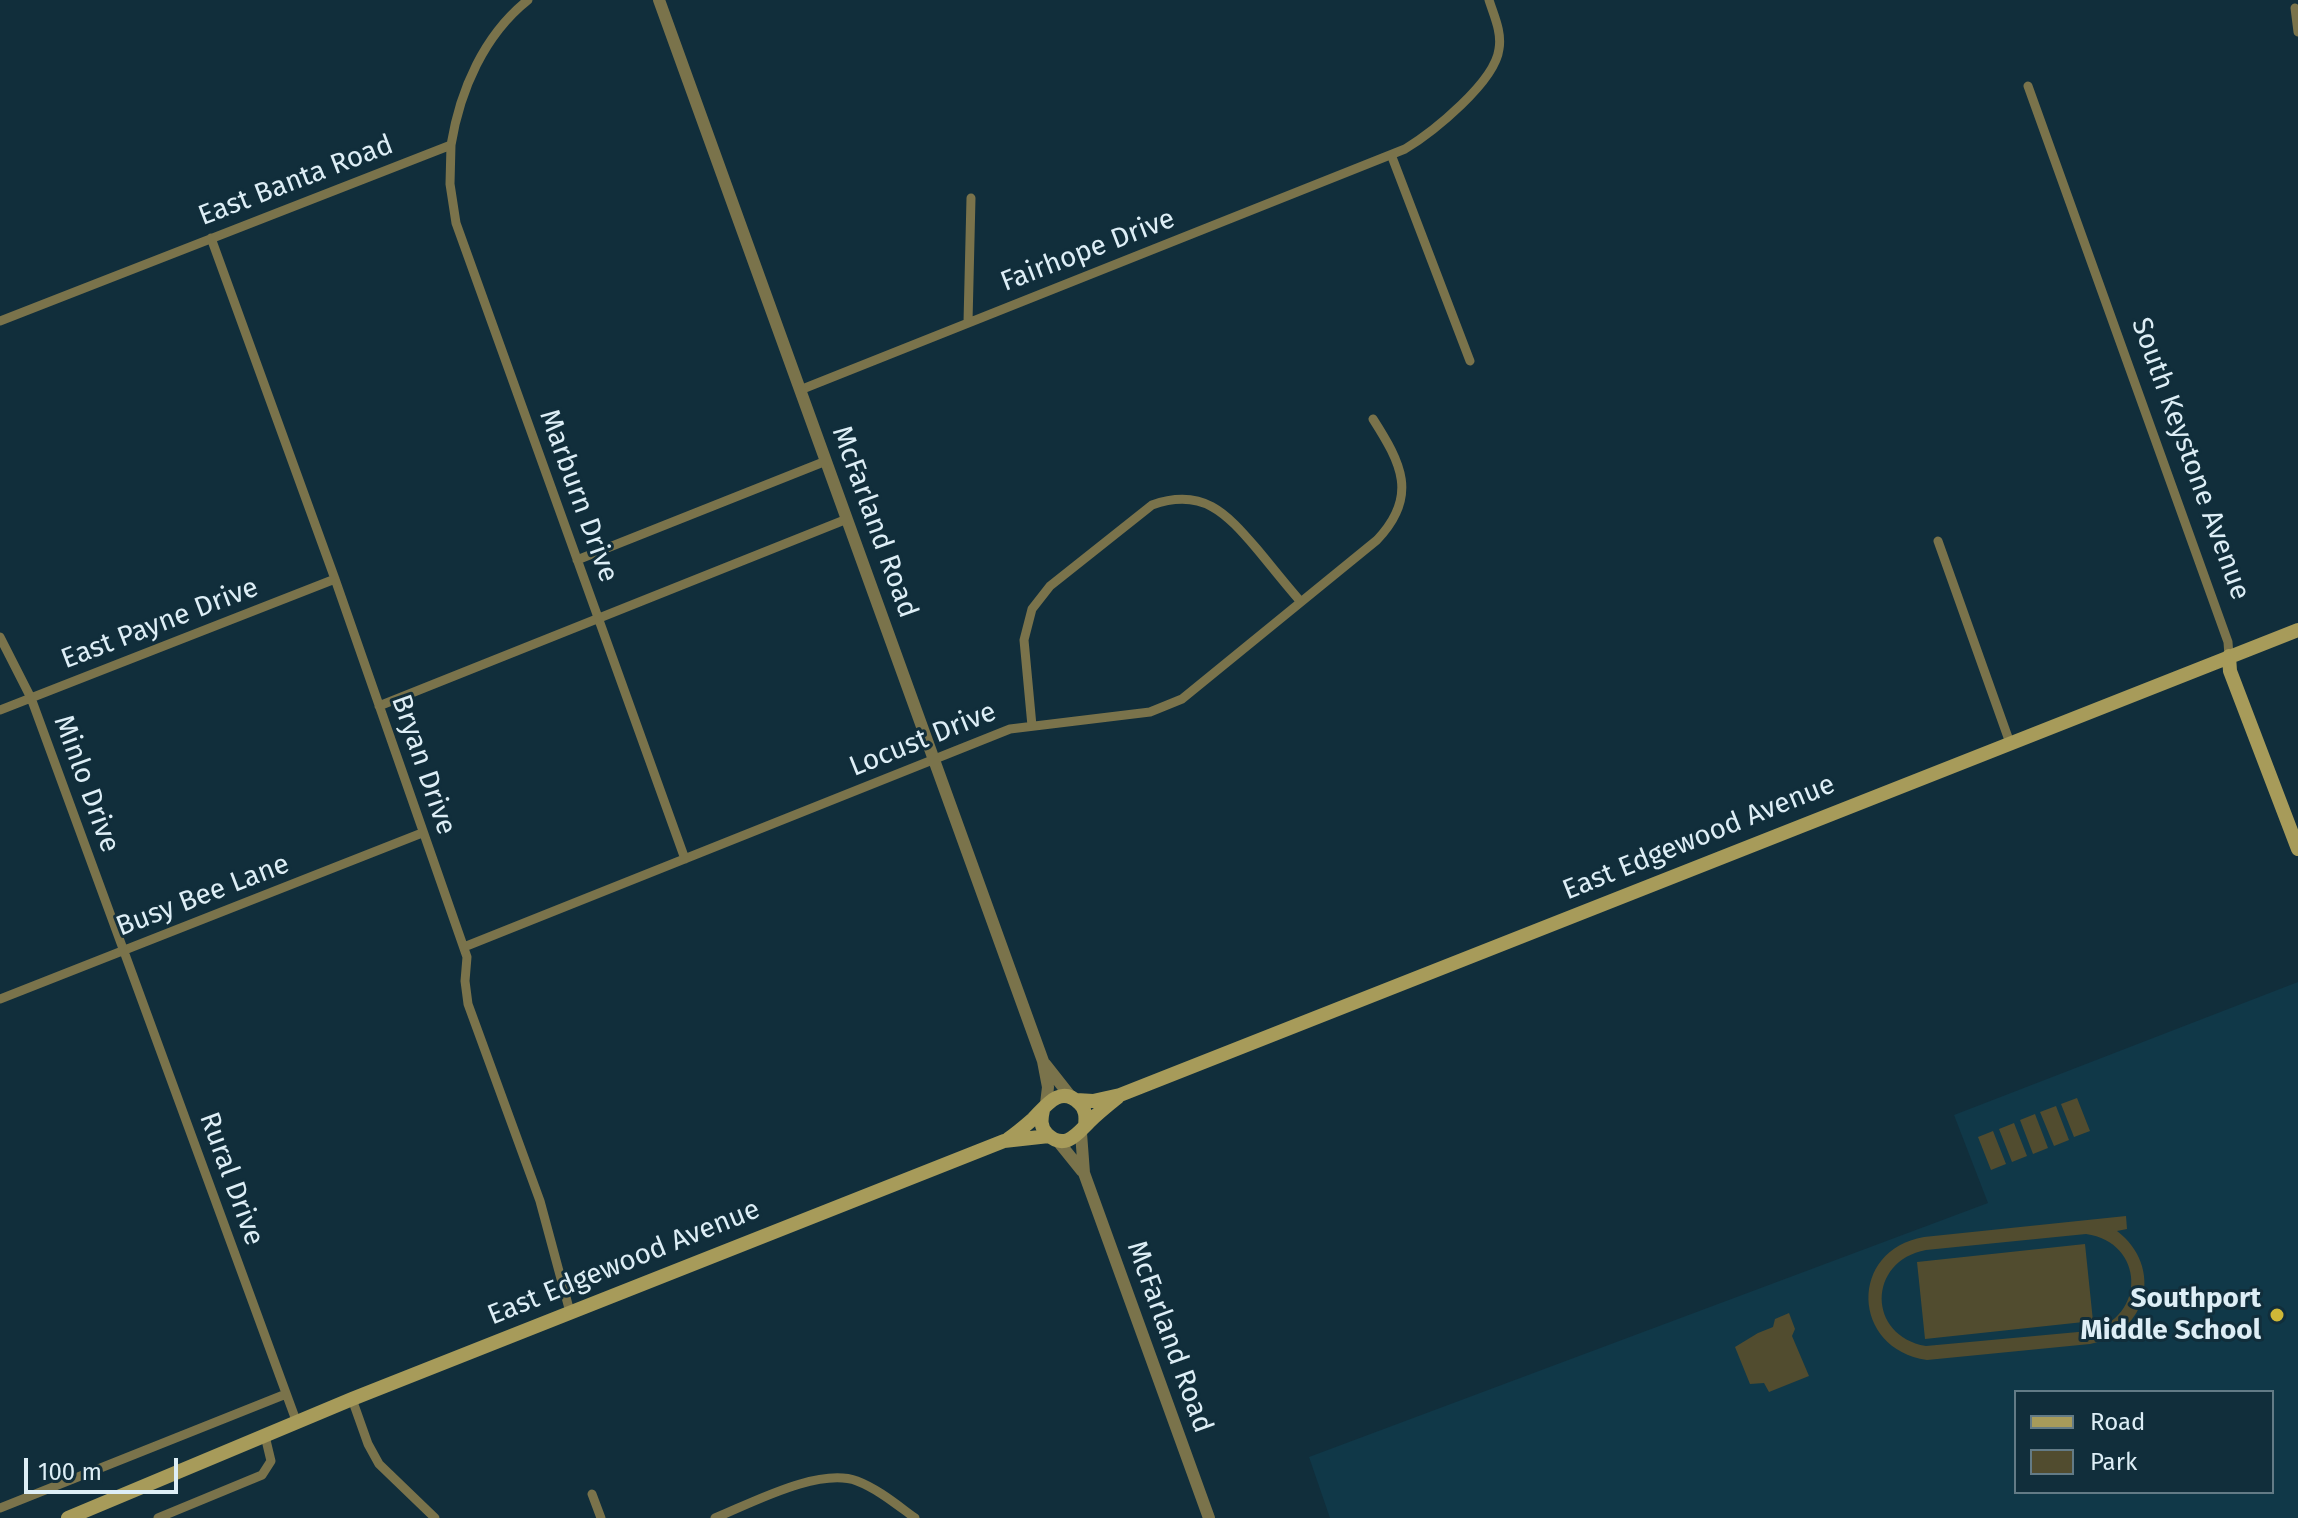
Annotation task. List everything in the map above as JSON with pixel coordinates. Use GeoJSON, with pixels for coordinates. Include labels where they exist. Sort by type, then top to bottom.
{"type":"FeatureCollection","features":[{"type":"Feature","properties":{"kind":"main road","name":"East Edgewood Avenue"},"geometry":{"type":"LineString","coordinates":[[1004,1141],[1055,1098],[1093,1101],[1120,1095],[2298,630]]}},
{"type":"Feature","properties":{"kind":"main road","name":"South Keystone Avenue"},"geometry":{"type":"LineString","coordinates":[[2229,656],[2230,671],[2298,849]]}},
{"type":"Feature","properties":{"kind":"main road","name":"East Edgewood Avenue"},"geometry":{"type":"LineString","coordinates":[[68,1518],[352,1399],[1004,1141],[1053,1138],[1068,1141],[1120,1095]]}},
{"type":"Feature","properties":{"kind":"main road"},"geometry":{"type":"LineString","coordinates":[[1074,1099],[1086,1114],[1083,1129]]}},
{"type":"Feature","properties":{"kind":"main road"},"geometry":{"type":"LineString","coordinates":[[1044,1107],[1042,1124],[1053,1138]]}},
{"type":"Feature","properties":{"kind":"street"},"geometry":{"type":"LineString","coordinates":[[451,145],[461,103],[478,63],[504,23],[528,0]]}},
{"type":"Feature","properties":{"kind":"street","name":"McFarland Road"},"geometry":{"type":"LineString","coordinates":[[659,0],[1043,1061],[1048,1087],[1044,1107]]}},
{"type":"Feature","properties":{"kind":"street","name":"Fairhope Drive"},"geometry":{"type":"LineString","coordinates":[[800,390],[1392,157],[1432,130],[1491,73],[1500,42],[1489,0]]}},
{"type":"Feature","properties":{"kind":"street"},"geometry":{"type":"LineString","coordinates":[[2295,8],[2298,32]]}},
{"type":"Feature","properties":{"kind":"street","name":"South Keystone Avenue"},"geometry":{"type":"LineString","coordinates":[[2028,86],[2228,642],[2229,656]]}},
{"type":"Feature","properties":{"kind":"street","name":"East Banta Road"},"geometry":{"type":"LineString","coordinates":[[0,321],[451,145]]}},
{"type":"Feature","properties":{"kind":"street","name":"Marburn Drive"},"geometry":{"type":"LineString","coordinates":[[451,145],[450,184],[456,223],[685,859]]}},
{"type":"Feature","properties":{"kind":"street"},"geometry":{"type":"LineString","coordinates":[[1392,157],[1470,361]]}},
{"type":"Feature","properties":{"kind":"street"},"geometry":{"type":"LineString","coordinates":[[968,322],[971,198]]}},
{"type":"Feature","properties":{"kind":"street","name":"Bryan Drive"},"geometry":{"type":"LineString","coordinates":[[211,238],[464,947],[468,1004],[540,1201],[570,1312]]}},
{"type":"Feature","properties":{"kind":"street","name":"Locust Drive"},"geometry":{"type":"LineString","coordinates":[[464,947],[997,733],[1150,712],[1175,702],[1198,688],[1377,540],[1395,517],[1402,494],[1400,470],[1373,419]]}},
{"type":"Feature","properties":{"kind":"street"},"geometry":{"type":"LineString","coordinates":[[577,560],[826,461]]}},
{"type":"Feature","properties":{"kind":"street"},"geometry":{"type":"LineString","coordinates":[[1032,726],[1024,640],[1032,609],[1050,586],[1152,505],[1170,499],[1189,499],[1221,511],[1235,523],[1301,602]]}},
{"type":"Feature","properties":{"kind":"street"},"geometry":{"type":"LineString","coordinates":[[379,706],[847,519]]}},
{"type":"Feature","properties":{"kind":"street"},"geometry":{"type":"LineString","coordinates":[[1938,541],[2010,743]]}},
{"type":"Feature","properties":{"kind":"street","name":"East Payne Drive"},"geometry":{"type":"LineString","coordinates":[[0,710],[335,579]]}},
{"type":"Feature","properties":{"kind":"street","name":"Minlo Drive"},"geometry":{"type":"LineString","coordinates":[[0,637],[31,698],[124,950]]}},
{"type":"Feature","properties":{"kind":"street","name":"Busy Bee Lane"},"geometry":{"type":"LineString","coordinates":[[0,999],[422,833]]}},
{"type":"Feature","properties":{"kind":"street","name":"Rural Drive"},"geometry":{"type":"LineString","coordinates":[[124,950],[297,1423]]}},
{"type":"Feature","properties":{"kind":"street","name":"McFarland Road"},"geometry":{"type":"LineString","coordinates":[[1043,1061],[1074,1099]]}},
{"type":"Feature","properties":{"kind":"street","name":"McFarland Road"},"geometry":{"type":"LineString","coordinates":[[1083,1129],[1080,1151],[1084,1173],[1209,1518]]}},
{"type":"Feature","properties":{"kind":"street","name":"McFarland Road"},"geometry":{"type":"LineString","coordinates":[[1053,1138],[1084,1173]]}},
{"type":"Feature","properties":{"kind":"street"},"geometry":{"type":"LineString","coordinates":[[0,1508],[286,1394]]}},
{"type":"Feature","properties":{"kind":"street"},"geometry":{"type":"LineString","coordinates":[[352,1399],[368,1444],[379,1464],[435,1518]]}},
{"type":"Feature","properties":{"kind":"street"},"geometry":{"type":"LineString","coordinates":[[158,1518],[262,1475],[271,1461],[265,1436]]}},
{"type":"Feature","properties":{"kind":"street"},"geometry":{"type":"LineString","coordinates":[[715,1518],[816,1479],[834,1476],[860,1482],[915,1518]]}},
{"type":"Feature","properties":{"kind":"street"},"geometry":{"type":"LineString","coordinates":[[592,1494],[601,1518]]}},
{"type":"Feature","properties":{"kind":"shaded area"},"geometry":{"type":"Polygon","coordinates":[[[2298,982],[2298,1518],[1330,1518],[1309,1457],[1988,1203],[1954,1115],[2298,982]]]}},
{"type":"Feature","properties":{"kind":"green space"},"geometry":{"type":"Polygon","coordinates":[[[2077,1098],[2090,1131],[2074,1137],[2061,1104],[2077,1098]]]}},
{"type":"Feature","properties":{"kind":"green space"},"geometry":{"type":"Polygon","coordinates":[[[2056,1106],[2069,1140],[2054,1146],[2040,1112],[2056,1106]]]}},
{"type":"Feature","properties":{"kind":"green space"},"geometry":{"type":"Polygon","coordinates":[[[2035,1114],[2048,1148],[2033,1154],[2020,1120],[2035,1114]]]}},
{"type":"Feature","properties":{"kind":"green space"},"geometry":{"type":"Polygon","coordinates":[[[2014,1123],[2027,1156],[2012,1162],[1999,1129],[2014,1123]]]}},
{"type":"Feature","properties":{"kind":"green space"},"geometry":{"type":"Polygon","coordinates":[[[1993,1131],[2006,1164],[1991,1170],[1978,1137],[1993,1131]]]}},
{"type":"Feature","properties":{"kind":"green space"},"geometry":{"type":"Polygon","coordinates":[[[2126,1216],[2127,1229],[2117,1231],[2132,1246],[2141,1262],[2143,1297],[2125,1327],[2110,1337],[2090,1344],[1927,1360],[1902,1352],[1884,1338],[1873,1320],[1868,1299],[1872,1279],[1882,1260],[1899,1246],[1924,1237],[2126,1216]],[[2086,1234],[1926,1250],[1907,1257],[1893,1268],[1882,1298],[1885,1314],[1893,1328],[1907,1339],[1926,1346],[2089,1331],[2108,1323],[2121,1311],[2129,1297],[2131,1281],[2128,1265],[2120,1251],[2105,1240],[2086,1234]]]}},
{"type":"Feature","properties":{"kind":"green space"},"geometry":{"type":"Polygon","coordinates":[[[2085,1244],[2093,1321],[1925,1339],[1917,1262],[2085,1244]]]}},
{"type":"Feature","properties":{"kind":"green space"},"geometry":{"type":"Polygon","coordinates":[[[1789,1313],[1795,1329],[1792,1336],[1809,1376],[1769,1392],[1764,1383],[1750,1384],[1735,1347],[1773,1327],[1775,1319],[1789,1313]]]}},
{"type":"Feature","properties":{"kind":"place","name":"Southport Middle School"},"geometry":{"type":"Point","coordinates":[2277,1315]}}]}
